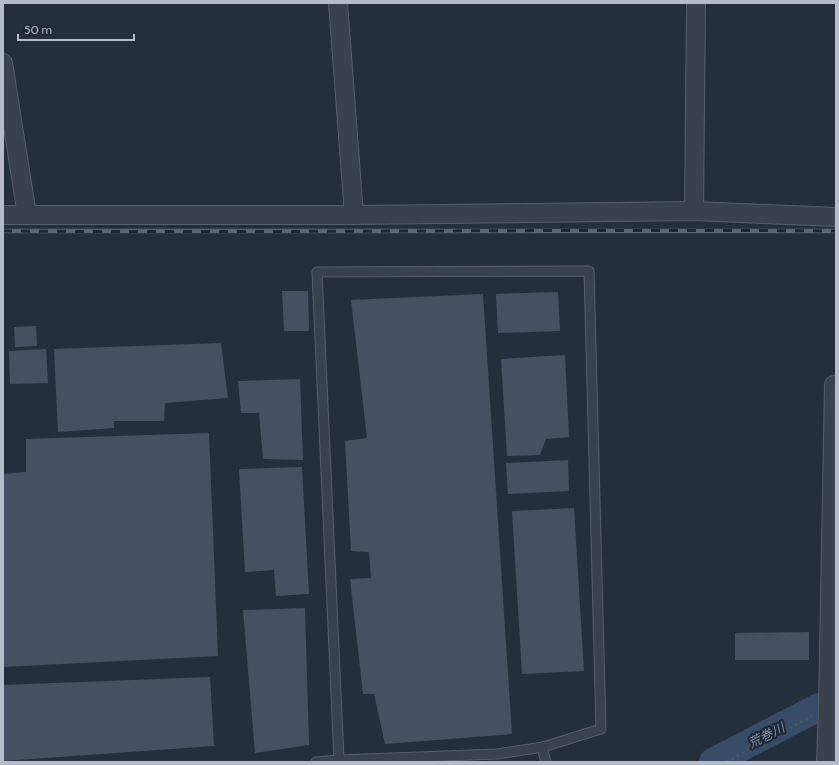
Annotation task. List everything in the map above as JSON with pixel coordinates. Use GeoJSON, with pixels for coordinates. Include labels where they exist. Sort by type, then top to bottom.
{"type":"FeatureCollection","features":[{"type":"Feature","properties":{"kind":"street"},"geometry":{"type":"LineString","coordinates":[[338,3],[354,215]]}},
{"type":"Feature","properties":{"kind":"street"},"geometry":{"type":"LineString","coordinates":[[694,210],[696,3]]}},
{"type":"Feature","properties":{"kind":"street"},"geometry":{"type":"LineString","coordinates":[[3,63],[27,215]]}},
{"type":"Feature","properties":{"kind":"street"},"geometry":{"type":"LineString","coordinates":[[3,215],[354,215],[694,210],[836,218]]}},
{"type":"Feature","properties":{"kind":"street"},"geometry":{"type":"LineString","coordinates":[[826,762],[834,385]]}},
{"type":"Feature","properties":{"kind":"lane"},"geometry":{"type":"LineString","coordinates":[[316,762],[497,754],[543,747],[601,729],[589,271],[317,272],[339,760]]}},
{"type":"Feature","properties":{"kind":"lane"},"geometry":{"type":"LineString","coordinates":[[543,747],[546,762]]}},
{"type":"Feature","properties":{"kind":"path"},"geometry":{"type":"LineString","coordinates":[[726,762],[828,708]]}},
{"type":"Feature","properties":{"kind":"building"},"geometry":{"type":"Polygon","coordinates":[[[282,291],[308,291],[309,331],[284,331],[282,291]]]}},
{"type":"Feature","properties":{"kind":"building"},"geometry":{"type":"Polygon","coordinates":[[[558,292],[560,331],[498,333],[496,294],[558,292]]]}},
{"type":"Feature","properties":{"kind":"building"},"geometry":{"type":"Polygon","coordinates":[[[483,294],[512,734],[385,744],[374,694],[363,694],[350,579],[371,578],[369,552],[351,551],[345,441],[367,438],[351,300],[483,294]]]}},
{"type":"Feature","properties":{"kind":"building"},"geometry":{"type":"Polygon","coordinates":[[[36,326],[37,346],[15,347],[14,327],[36,326]]]}},
{"type":"Feature","properties":{"kind":"building"},"geometry":{"type":"Polygon","coordinates":[[[221,343],[228,398],[165,403],[164,421],[114,421],[114,428],[58,432],[54,349],[221,343]]]}},
{"type":"Feature","properties":{"kind":"building"},"geometry":{"type":"Polygon","coordinates":[[[46,349],[48,383],[10,384],[9,351],[46,349]]]}},
{"type":"Feature","properties":{"kind":"building"},"geometry":{"type":"Polygon","coordinates":[[[565,355],[569,437],[546,439],[540,455],[507,456],[501,359],[565,355]]]}},
{"type":"Feature","properties":{"kind":"building"},"geometry":{"type":"Polygon","coordinates":[[[300,379],[303,460],[263,459],[259,413],[241,413],[238,381],[300,379]]]}},
{"type":"Feature","properties":{"kind":"building"},"geometry":{"type":"Polygon","coordinates":[[[209,433],[218,656],[3,667],[3,474],[26,472],[26,439],[209,433]]]}},
{"type":"Feature","properties":{"kind":"building"},"geometry":{"type":"Polygon","coordinates":[[[568,460],[569,491],[508,494],[506,463],[568,460]]]}},
{"type":"Feature","properties":{"kind":"building"},"geometry":{"type":"Polygon","coordinates":[[[302,467],[309,594],[276,596],[274,570],[245,572],[239,469],[302,467]]]}},
{"type":"Feature","properties":{"kind":"building"},"geometry":{"type":"Polygon","coordinates":[[[574,508],[584,671],[522,674],[512,511],[574,508]]]}},
{"type":"Feature","properties":{"kind":"building"},"geometry":{"type":"Polygon","coordinates":[[[305,608],[309,745],[255,753],[243,610],[305,608]]]}},
{"type":"Feature","properties":{"kind":"building"},"geometry":{"type":"Polygon","coordinates":[[[809,632],[809,660],[735,660],[735,633],[809,632]]]}},
{"type":"Feature","properties":{"kind":"building"},"geometry":{"type":"Polygon","coordinates":[[[210,677],[214,746],[3,761],[3,685],[210,677]]]}},
{"type":"Feature","properties":{"kind":"waterway","name":"荒巻川"},"geometry":{"type":"LineString","coordinates":[[713,762],[819,707]]}},
{"type":"Feature","properties":{"kind":"railway"},"geometry":{"type":"LineString","coordinates":[[3,231],[836,231]]}}]}
